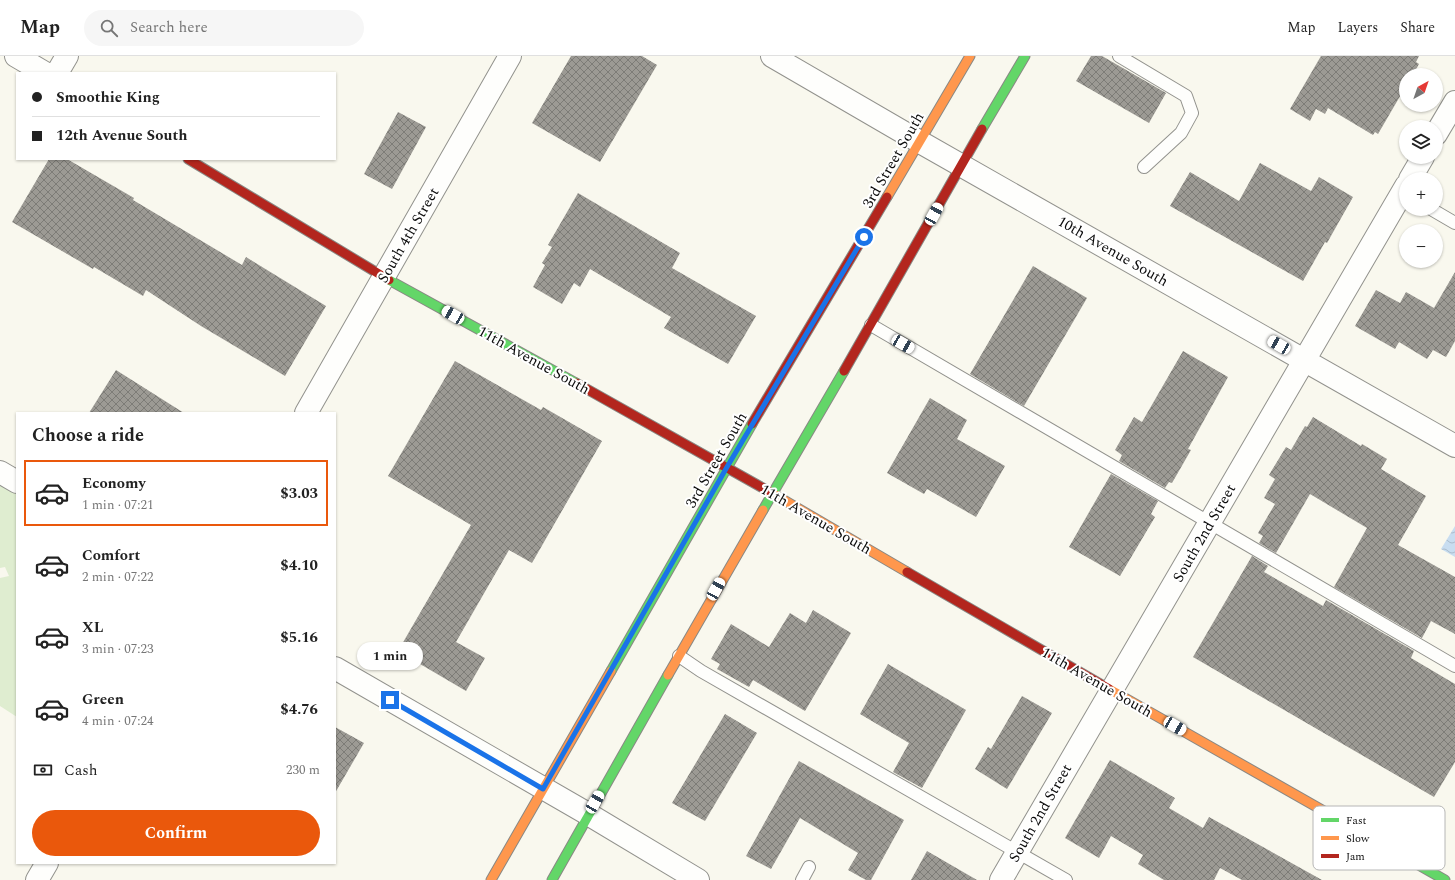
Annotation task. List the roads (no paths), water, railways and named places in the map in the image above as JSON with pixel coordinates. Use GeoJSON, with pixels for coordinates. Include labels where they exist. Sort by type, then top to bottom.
{"type":"FeatureCollection","features":[{"type":"Feature","properties":{"kind":"main road","name":"3rd Street South"},"geometry":{"type":"LineString","coordinates":[[491,880],[727,467],[970,56]]}},
{"type":"Feature","properties":{"kind":"main road"},"geometry":{"type":"LineString","coordinates":[[552,880],[724,576],[871,325],[961,165],[1025,56]]}},
{"type":"Feature","properties":{"kind":"main road","name":"11th Avenue South"},"geometry":{"type":"LineString","coordinates":[[190,160],[384,277],[727,467],[1112,691],[1319,806]]}},
{"type":"Feature","properties":{"kind":"main road","name":"11th Avenue South"},"geometry":{"type":"LineString","coordinates":[[1434,870],[1448,878]]}},
{"type":"Feature","properties":{"kind":"street"},"geometry":{"type":"LineString","coordinates":[[16,56],[43,72]]}},
{"type":"Feature","properties":{"kind":"street"},"geometry":{"type":"LineString","coordinates":[[58,72],[67,56]]}},
{"type":"Feature","properties":{"kind":"street","name":"South 4th Street"},"geometry":{"type":"LineString","coordinates":[[307,412],[510,56]]}},
{"type":"Feature","properties":{"kind":"street","name":"10th Avenue South"},"geometry":{"type":"LineString","coordinates":[[772,56],[920,142],[1455,446]]}},
{"type":"Feature","properties":{"kind":"street"},"geometry":{"type":"LineString","coordinates":[[1443,122],[1455,102]]}},
{"type":"Feature","properties":{"kind":"street","name":"South 2nd Street"},"geometry":{"type":"LineString","coordinates":[[1001,880],[1210,524],[1304,359],[1399,200]]}},
{"type":"Feature","properties":{"kind":"street"},"geometry":{"type":"LineString","coordinates":[[0,472],[16,481]]}},
{"type":"Feature","properties":{"kind":"street"},"geometry":{"type":"LineString","coordinates":[[336,669],[588,814],[698,880]]}},
{"type":"Feature","properties":{"kind":"street"},"geometry":{"type":"LineString","coordinates":[[37,880],[46,864]]}},
{"type":"Feature","properties":{"kind":"lane"},"geometry":{"type":"LineString","coordinates":[[1119,56],[1186,96],[1192,114],[1181,133],[1144,167]]}},
{"type":"Feature","properties":{"kind":"lane"},"geometry":{"type":"LineString","coordinates":[[1443,216],[1455,223]]}},
{"type":"Feature","properties":{"kind":"lane"},"geometry":{"type":"LineString","coordinates":[[871,325],[1455,666]]}},
{"type":"Feature","properties":{"kind":"lane"},"geometry":{"type":"LineString","coordinates":[[679,656],[701,671],[1066,880]]}},
{"type":"Feature","properties":{"kind":"lane"},"geometry":{"type":"LineString","coordinates":[[802,880],[810,867]]}},
{"type":"Feature","properties":{"kind":"water"},"geometry":{"type":"Polygon","coordinates":[[[1455,526],[1455,557],[1441,549],[1455,526]]]}}]}
